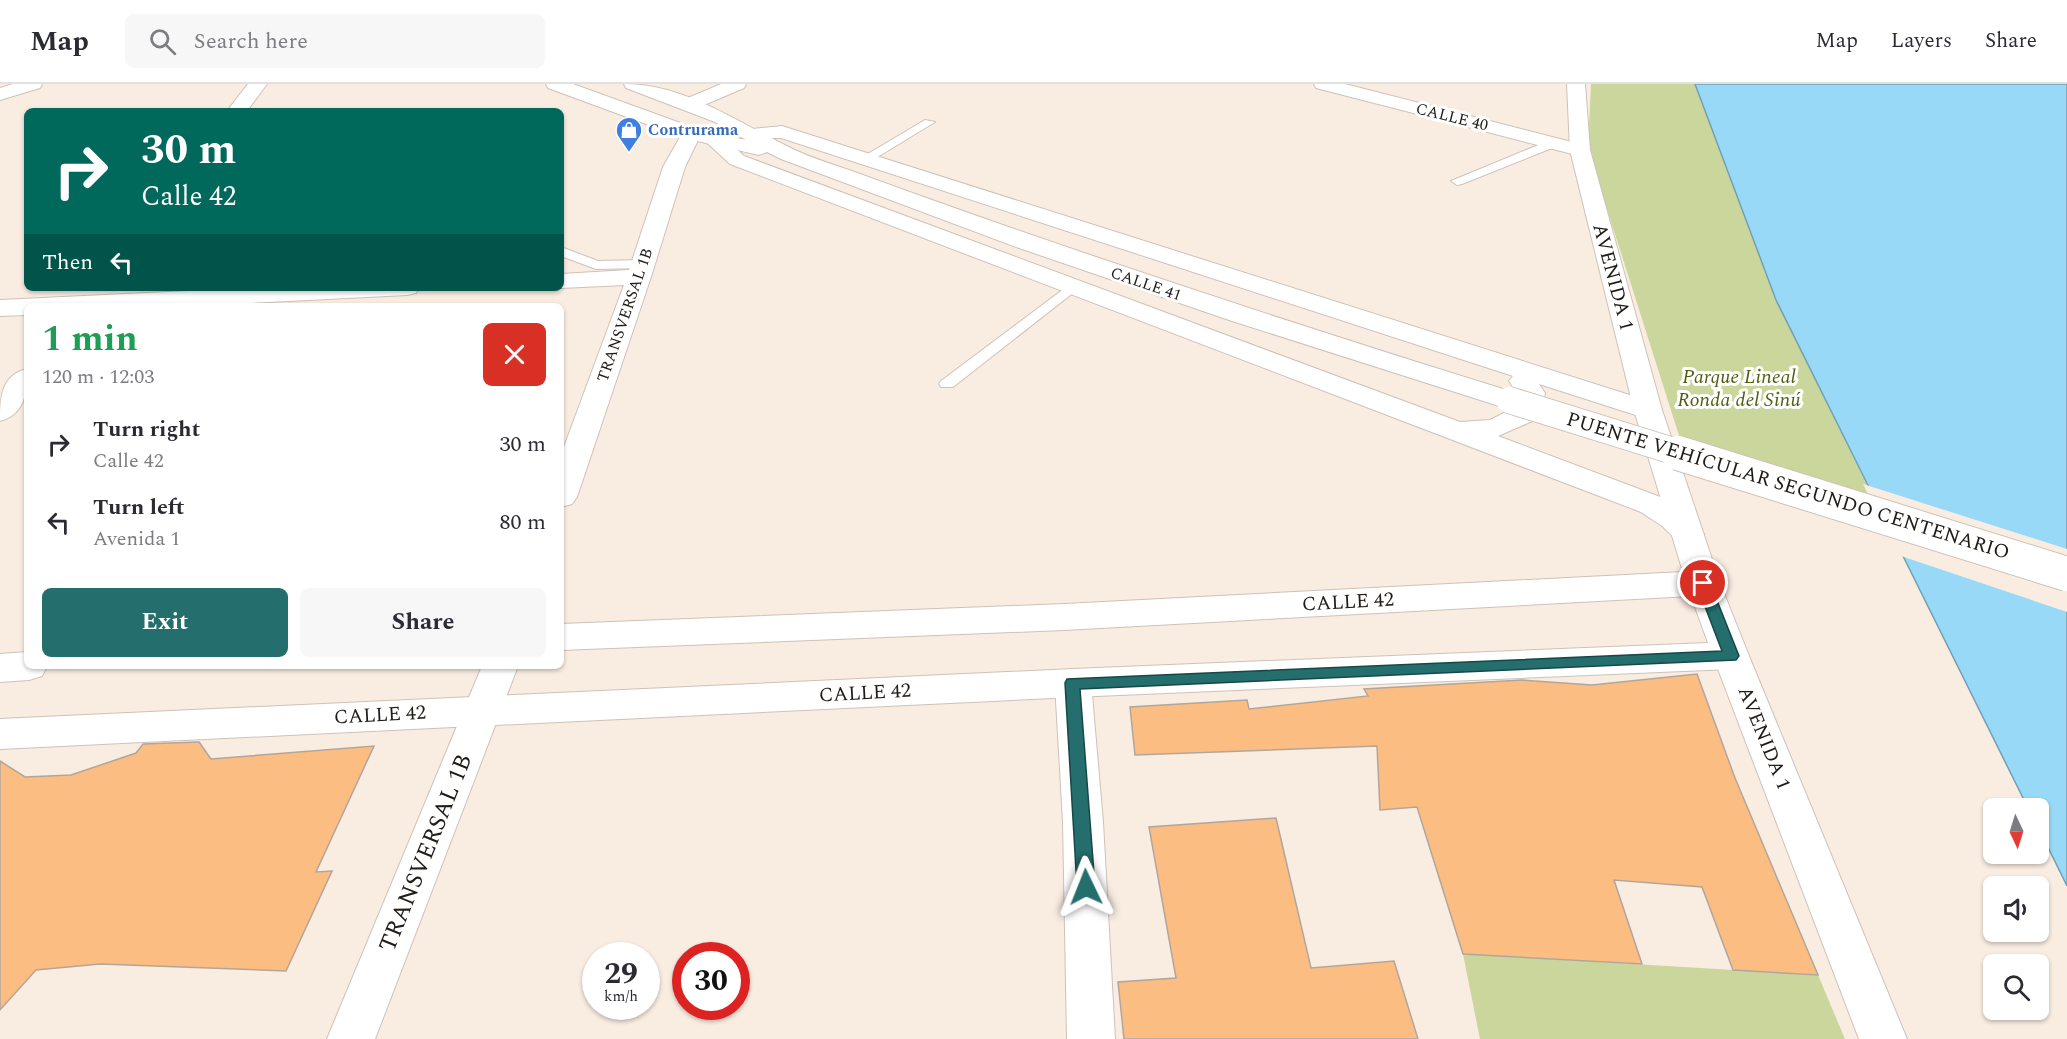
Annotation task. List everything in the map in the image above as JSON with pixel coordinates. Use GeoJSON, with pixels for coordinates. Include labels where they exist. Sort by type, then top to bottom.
{"type":"FeatureCollection","features":[{"type":"Feature","properties":{"kind":"street"},"geometry":{"type":"LineString","coordinates":[[0,94],[33,84]]}},
{"type":"Feature","properties":{"kind":"street"},"geometry":{"type":"LineString","coordinates":[[239,108],[258,84]]}},
{"type":"Feature","properties":{"kind":"street","name":"CALLE 41"},"geometry":{"type":"LineString","coordinates":[[555,84],[696,154],[788,154]]}},
{"type":"Feature","properties":{"kind":"street","name":"CALLE 41"},"geometry":{"type":"LineString","coordinates":[[633,84],[690,104],[788,154],[1038,247],[1241,316],[1509,400]]}},
{"type":"Feature","properties":{"kind":"street"},"geometry":{"type":"LineString","coordinates":[[690,104],[737,84]]}},
{"type":"Feature","properties":{"kind":"street","name":"CALLE 40"},"geometry":{"type":"LineString","coordinates":[[1323,84],[1580,150]]}},
{"type":"Feature","properties":{"kind":"street","name":"AVENIDA 1"},"geometry":{"type":"LineString","coordinates":[[1576,84],[1580,150],[1648,410],[1703,583],[1883,1039]]}},
{"type":"Feature","properties":{"kind":"street"},"geometry":{"type":"LineString","coordinates":[[750,134],[782,132],[1648,410]]}},
{"type":"Feature","properties":{"kind":"street"},"geometry":{"type":"LineString","coordinates":[[696,154],[738,160],[1450,431],[1652,505],[1672,518],[1688,534]]}},
{"type":"Feature","properties":{"kind":"street","name":"TRANSVERSAL 1B"},"geometry":{"type":"LineString","coordinates":[[564,489],[641,271],[696,154]]}},
{"type":"Feature","properties":{"kind":"street"},"geometry":{"type":"LineString","coordinates":[[564,281],[641,271]]}},
{"type":"Feature","properties":{"kind":"street"},"geometry":{"type":"LineString","coordinates":[[58,303],[88,299],[320,291]]}},
{"type":"Feature","properties":{"kind":"street"},"geometry":{"type":"LineString","coordinates":[[0,308],[24,306]]}},
{"type":"Feature","properties":{"kind":"street"},"geometry":{"type":"LineString","coordinates":[[1450,431],[1496,428],[1527,413],[1531,393],[1516,369]]}},
{"type":"Feature","properties":{"kind":"street"},"geometry":{"type":"LineString","coordinates":[[0,412],[24,381]]}},
{"type":"Feature","properties":{"kind":"street","name":"PUENTE VEHÍCULAR SEGUNDO CENTENARIO"},"geometry":{"type":"LineString","coordinates":[[1509,400],[2067,574]]}},
{"type":"Feature","properties":{"kind":"street","name":"CALLE 42"},"geometry":{"type":"LineString","coordinates":[[564,637],[1064,617],[1703,583]]}},
{"type":"Feature","properties":{"kind":"street","name":"CALLE 42"},"geometry":{"type":"LineString","coordinates":[[0,734],[1072,683],[1731,656]]}},
{"type":"Feature","properties":{"kind":"street"},"geometry":{"type":"LineString","coordinates":[[0,668],[24,666]]}},
{"type":"Feature","properties":{"kind":"street","name":"TRANSVERSAL 1B"},"geometry":{"type":"LineString","coordinates":[[351,1039],[499,669]]}},
{"type":"Feature","properties":{"kind":"street"},"geometry":{"type":"LineString","coordinates":[[1072,683],[1083,822],[1091,1039]]}},
{"type":"Feature","properties":{"kind":"lane"},"geometry":{"type":"LineString","coordinates":[[867,159],[929,122]]}},
{"type":"Feature","properties":{"kind":"lane"},"geometry":{"type":"LineString","coordinates":[[1457,181],[1553,143]]}},
{"type":"Feature","properties":{"kind":"lane"},"geometry":{"type":"LineString","coordinates":[[564,252],[596,265],[641,271]]}},
{"type":"Feature","properties":{"kind":"lane"},"geometry":{"type":"LineString","coordinates":[[947,384],[1073,286]]}},
{"type":"Feature","properties":{"kind":"green space","name":"Parque Lineal Ronda del Sinú"},"geometry":{"type":"Polygon","coordinates":[[[1591,84],[1695,84],[1776,300],[1881,514],[1683,448],[1588,149],[1591,84]]]}},
{"type":"Feature","properties":{"kind":"green space"},"geometry":{"type":"Polygon","coordinates":[[[1463,954],[1818,975],[1845,1039],[1480,1039],[1463,954]]]}},
{"type":"Feature","properties":{"kind":"water"},"geometry":{"type":"Polygon","coordinates":[[[1695,84],[2067,84],[2067,886],[2049,849],[2049,798],[2023,798],[1776,300],[1695,84]]]}},
{"type":"Feature","properties":{"kind":"pier"},"geometry":{"type":"Polygon","coordinates":[[[1863,484],[2067,549],[2067,612],[1898,555],[1863,484]]]}},
{"type":"Feature","properties":{"kind":"building"},"geometry":{"type":"Polygon","coordinates":[[[1697,674],[1735,778],[1818,975],[1733,970],[1702,887],[1614,880],[1642,964],[1463,954],[1417,807],[1380,810],[1377,746],[1135,755],[1130,707],[1247,700],[1249,709],[1368,696],[1364,689],[1522,680],[1592,685],[1697,674]]]}},
{"type":"Feature","properties":{"kind":"building"},"geometry":{"type":"Polygon","coordinates":[[[199,742],[211,759],[374,746],[316,872],[332,871],[286,971],[100,964],[36,970],[0,1010],[0,761],[25,777],[71,775],[136,753],[143,744],[199,742]]]}},
{"type":"Feature","properties":{"kind":"building"},"geometry":{"type":"Polygon","coordinates":[[[1276,818],[1311,968],[1394,961],[1418,1039],[1124,1039],[1118,982],[1176,978],[1149,827],[1276,818]]]}},
{"type":"Feature","properties":{"kind":"place","name":"Contrurama"},"geometry":{"type":"Point","coordinates":[629,153]}},
{"type":"Feature","properties":{"kind":"route"},"geometry":{"type":"LineString","coordinates":[[1086,887],[1076,707],[1072,683],[1731,656],[1703,583]]}}]}
